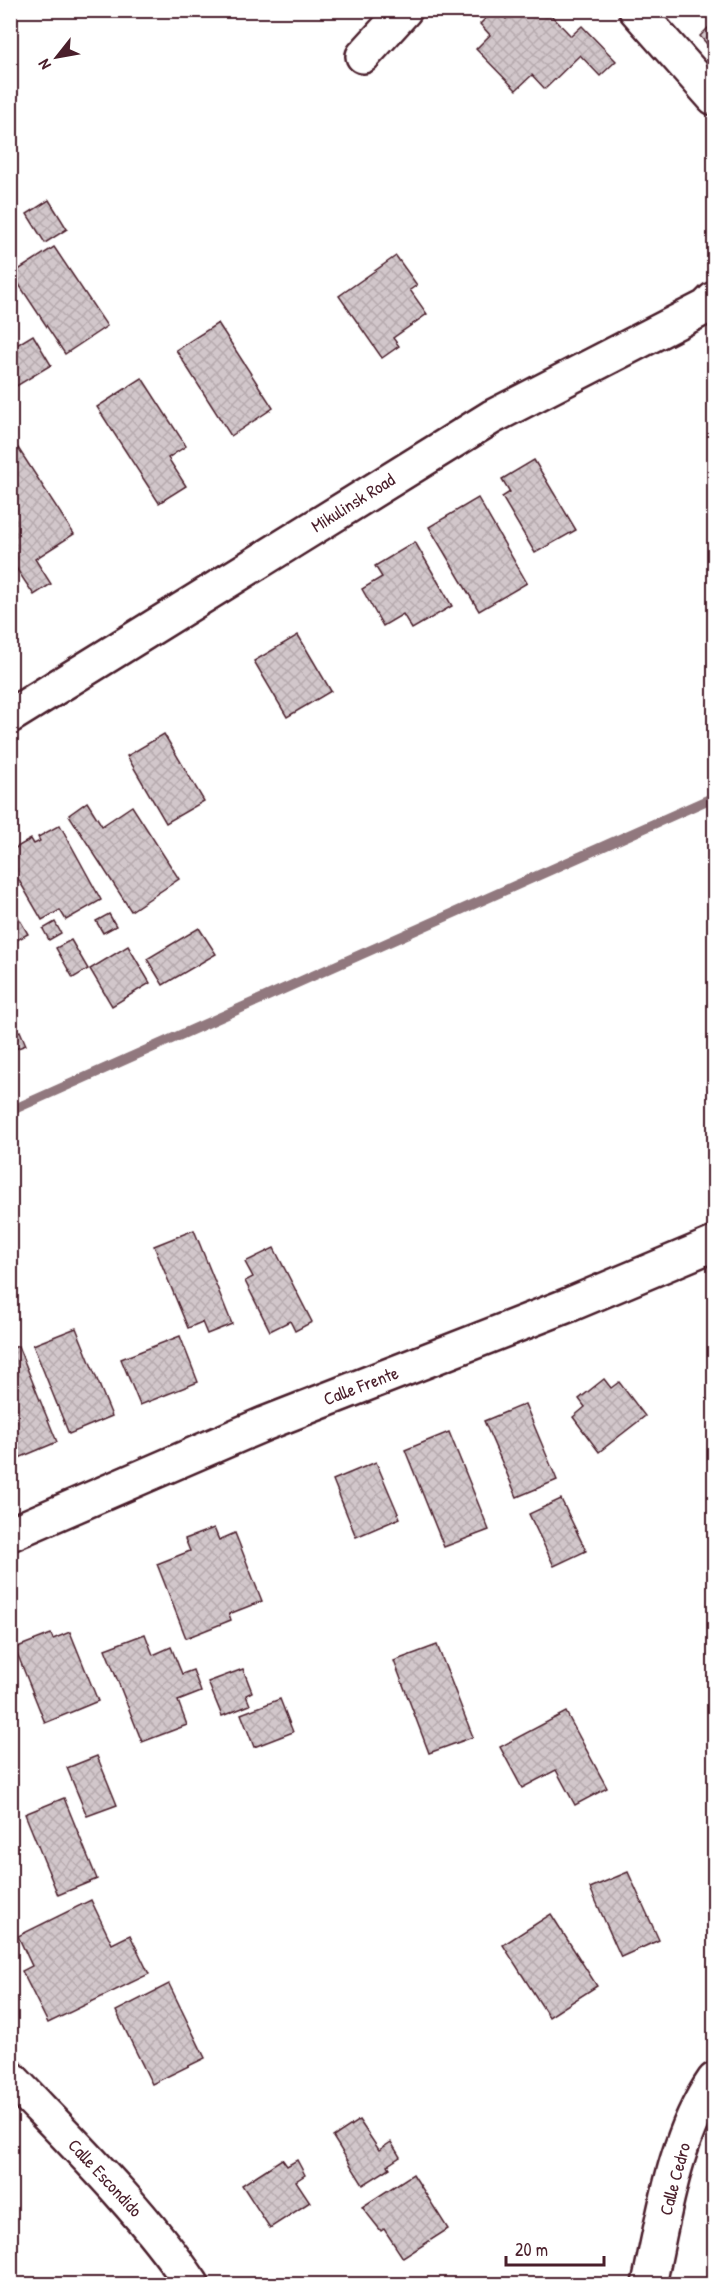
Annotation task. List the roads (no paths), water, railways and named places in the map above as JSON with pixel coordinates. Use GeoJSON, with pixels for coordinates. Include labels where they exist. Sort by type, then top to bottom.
{"type":"FeatureCollection","features":[{"type":"Feature","properties":{"kind":"street"},"geometry":{"type":"LineString","coordinates":[[363,56],[405,10]]}},
{"type":"Feature","properties":{"kind":"street"},"geometry":{"type":"LineString","coordinates":[[636,10],[714,98]]}},
{"type":"Feature","properties":{"kind":"street","name":"Mikulinsk Road"},"geometry":{"type":"LineString","coordinates":[[10,716],[492,417],[710,303]]}},
{"type":"Feature","properties":{"kind":"street","name":"Calle Frente"},"geometry":{"type":"LineString","coordinates":[[10,1534],[264,1424],[571,1304],[714,1244]]}},
{"type":"Feature","properties":{"kind":"street","name":"Calle Escondido"},"geometry":{"type":"LineString","coordinates":[[10,2077],[126,2199],[165,2245],[192,2284]]}},
{"type":"Feature","properties":{"kind":"street","name":"Calle Cedro"},"geometry":{"type":"LineString","coordinates":[[649,2284],[670,2190],[686,2136],[714,2080]]}},
{"type":"Feature","properties":{"kind":"waterway"},"geometry":{"type":"LineString","coordinates":[[10,1111],[714,797]]}}]}
